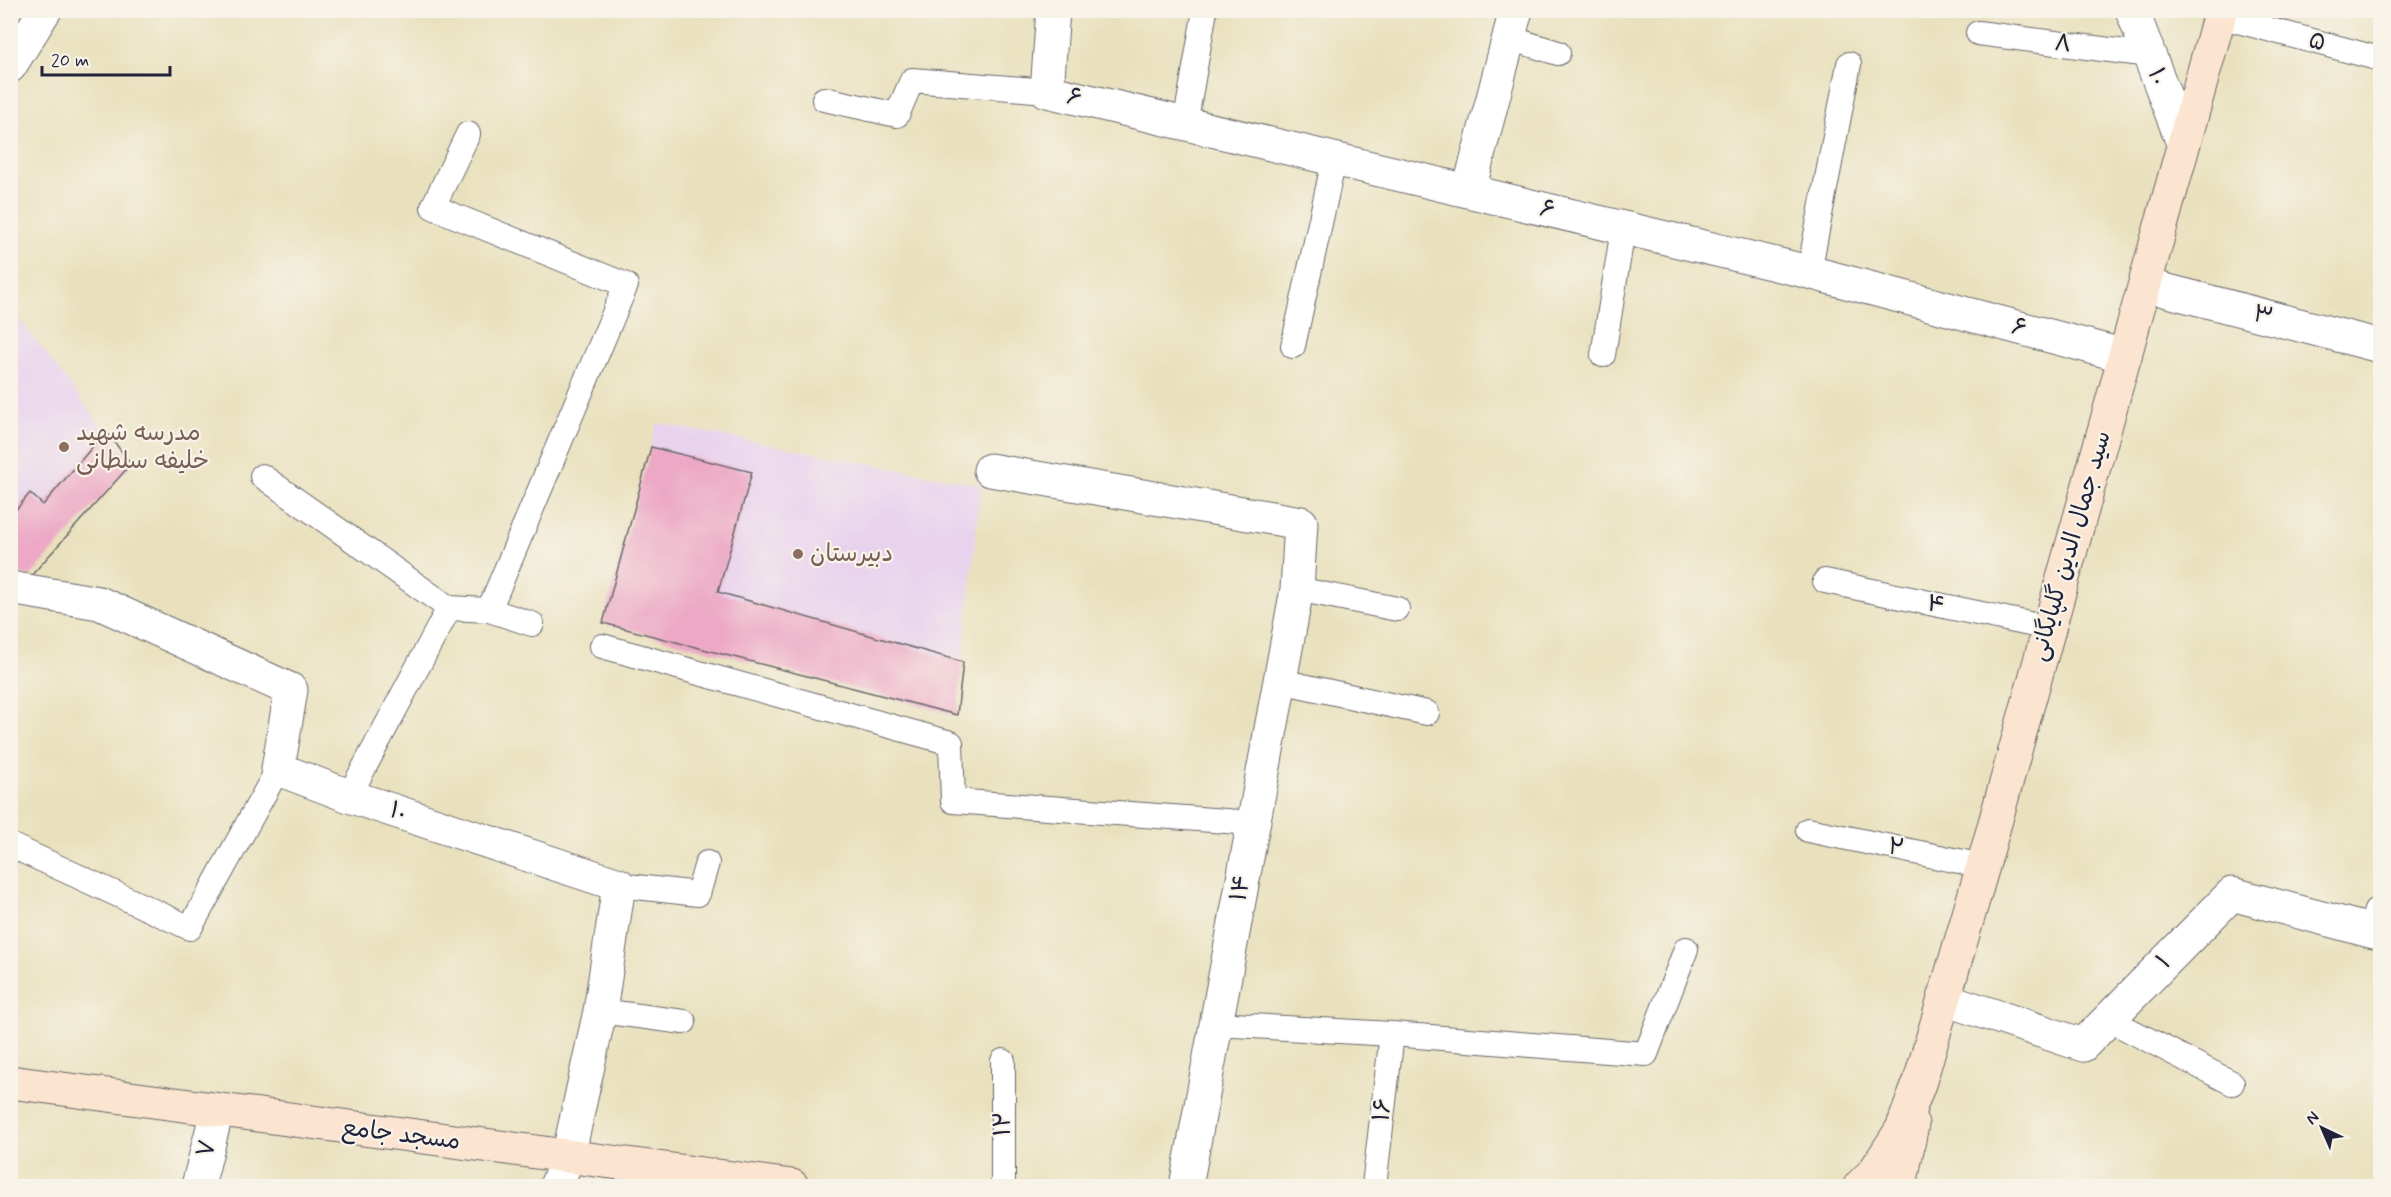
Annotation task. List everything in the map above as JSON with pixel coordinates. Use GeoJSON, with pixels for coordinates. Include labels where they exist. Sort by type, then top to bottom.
{"type":"FeatureCollection","features":[{"type":"Feature","properties":{"kind":"street"},"geometry":{"type":"LineString","coordinates":[[10,66],[45,10]]}},
{"type":"Feature","properties":{"kind":"street","name":"۶"},"geometry":{"type":"LineString","coordinates":[[1053,10],[1047,91],[1809,272],[2125,356]]}},
{"type":"Feature","properties":{"kind":"street","name":"۱۰"},"geometry":{"type":"LineString","coordinates":[[2132,10],[2183,143]]}},
{"type":"Feature","properties":{"kind":"street","name":"سید جمال الدین گلپایگانی"},"geometry":{"type":"LineString","coordinates":[[1920,1081],[1983,866],[2220,14]]}},
{"type":"Feature","properties":{"kind":"street"},"geometry":{"type":"LineString","coordinates":[[1469,190],[1512,24]]}},
{"type":"Feature","properties":{"kind":"street","name":"۳"},"geometry":{"type":"LineString","coordinates":[[2145,285],[2380,346]]}},
{"type":"Feature","properties":{"kind":"street","name":"۱۴"},"geometry":{"type":"LineString","coordinates":[[990,470],[1300,523],[1297,589],[1186,1186]]}},
{"type":"Feature","properties":{"kind":"street"},"geometry":{"type":"LineString","coordinates":[[10,588],[99,603],[291,690],[278,769]]}},
{"type":"Feature","properties":{"kind":"street","name":"۱۰"},"geometry":{"type":"LineString","coordinates":[[278,769],[349,796],[619,885]]}},
{"type":"Feature","properties":{"kind":"street"},"geometry":{"type":"LineString","coordinates":[[556,1186],[568,1157],[600,1011],[619,885]]}},
{"type":"Feature","properties":{"kind":"street","name":"۱"},"geometry":{"type":"LineString","coordinates":[[1944,999],[2084,1045],[2232,894],[2374,932],[2380,913]]}},
{"type":"Feature","properties":{"kind":"street"},"geometry":{"type":"LineString","coordinates":[[1860,1186],[1875,1171],[1902,1129],[1920,1081]]}},
{"type":"Feature","properties":{"kind":"street"},"geometry":{"type":"LineString","coordinates":[[1900,1186],[1920,1081]]}},
{"type":"Feature","properties":{"kind":"street","name":"مسجد جامع"},"geometry":{"type":"LineString","coordinates":[[10,1082],[792,1186]]}},
{"type":"Feature","properties":{"kind":"street","name":"۷"},"geometry":{"type":"LineString","coordinates":[[198,1186],[217,1111]]}},
{"type":"Feature","properties":{"kind":"lane"},"geometry":{"type":"LineString","coordinates":[[1185,125],[1205,10]]}},
{"type":"Feature","properties":{"kind":"lane","name":"۵"},"geometry":{"type":"LineString","coordinates":[[2220,14],[2380,59]]}},
{"type":"Feature","properties":{"kind":"lane"},"geometry":{"type":"LineString","coordinates":[[1512,24],[1558,53]]}},
{"type":"Feature","properties":{"kind":"lane","name":"۸"},"geometry":{"type":"LineString","coordinates":[[1978,33],[2149,55]]}},
{"type":"Feature","properties":{"kind":"lane"},"geometry":{"type":"LineString","coordinates":[[1809,272],[1849,64]]}},
{"type":"Feature","properties":{"kind":"lane"},"geometry":{"type":"LineString","coordinates":[[824,99],[897,115],[912,80],[1047,91]]}},
{"type":"Feature","properties":{"kind":"lane"},"geometry":{"type":"LineString","coordinates":[[468,134],[433,207],[626,285],[489,610]]}},
{"type":"Feature","properties":{"kind":"lane"},"geometry":{"type":"LineString","coordinates":[[1293,346],[1334,160]]}},
{"type":"Feature","properties":{"kind":"lane"},"geometry":{"type":"LineString","coordinates":[[1603,355],[1623,229]]}},
{"type":"Feature","properties":{"kind":"lane"},"geometry":{"type":"LineString","coordinates":[[262,476],[449,608],[489,610],[532,624]]}},
{"type":"Feature","properties":{"kind":"lane","name":"۴"},"geometry":{"type":"LineString","coordinates":[[1825,581],[2048,628]]}},
{"type":"Feature","properties":{"kind":"lane"},"geometry":{"type":"LineString","coordinates":[[1297,589],[1397,609]]}},
{"type":"Feature","properties":{"kind":"lane"},"geometry":{"type":"LineString","coordinates":[[349,796],[449,608]]}},
{"type":"Feature","properties":{"kind":"lane"},"geometry":{"type":"LineString","coordinates":[[602,646],[951,743],[954,801],[1253,823]]}},
{"type":"Feature","properties":{"kind":"lane"},"geometry":{"type":"LineString","coordinates":[[1280,681],[1426,713]]}},
{"type":"Feature","properties":{"kind":"lane"},"geometry":{"type":"LineString","coordinates":[[10,845],[190,928],[278,769]]}},
{"type":"Feature","properties":{"kind":"lane","name":"۲"},"geometry":{"type":"LineString","coordinates":[[1808,830],[1983,866]]}},
{"type":"Feature","properties":{"kind":"lane"},"geometry":{"type":"LineString","coordinates":[[619,885],[698,894],[707,863]]}},
{"type":"Feature","properties":{"kind":"lane"},"geometry":{"type":"LineString","coordinates":[[1216,1024],[1392,1034],[1646,1054],[1686,949]]}},
{"type":"Feature","properties":{"kind":"lane"},"geometry":{"type":"LineString","coordinates":[[600,1011],[684,1022]]}},
{"type":"Feature","properties":{"kind":"lane"},"geometry":{"type":"LineString","coordinates":[[2108,1019],[2232,1083]]}},
{"type":"Feature","properties":{"kind":"lane","name":"۱۶"},"geometry":{"type":"LineString","coordinates":[[1374,1186],[1392,1034]]}},
{"type":"Feature","properties":{"kind":"lane","name":"۱۲"},"geometry":{"type":"LineString","coordinates":[[1003,1061],[1003,1186]]}},
{"type":"Feature","properties":{"kind":"shaded area","name":"مدرسه شهید خلیفه سلطانی"},"geometry":{"type":"Polygon","coordinates":[[[10,307],[131,464],[11,572],[10,307]]]}},
{"type":"Feature","properties":{"kind":"shaded area","name":"دبیرستان"},"geometry":{"type":"Polygon","coordinates":[[[657,423],[981,485],[957,715],[603,623],[657,423]]]}},
{"type":"Feature","properties":{"kind":"building"},"geometry":{"type":"Polygon","coordinates":[[[106,431],[131,464],[30,577],[10,572],[10,517],[30,493],[43,505],[106,431]]]}},
{"type":"Feature","properties":{"kind":"building"},"geometry":{"type":"Polygon","coordinates":[[[651,447],[752,472],[718,592],[963,662],[957,715],[603,623],[651,447]]]}},
{"type":"Feature","properties":{"kind":"place","name":"مدرسه شهید خلیفه سلطانی"},"geometry":{"type":"Point","coordinates":[64,447]}},
{"type":"Feature","properties":{"kind":"place","name":"دبیرستان"},"geometry":{"type":"Point","coordinates":[798,554]}}]}
